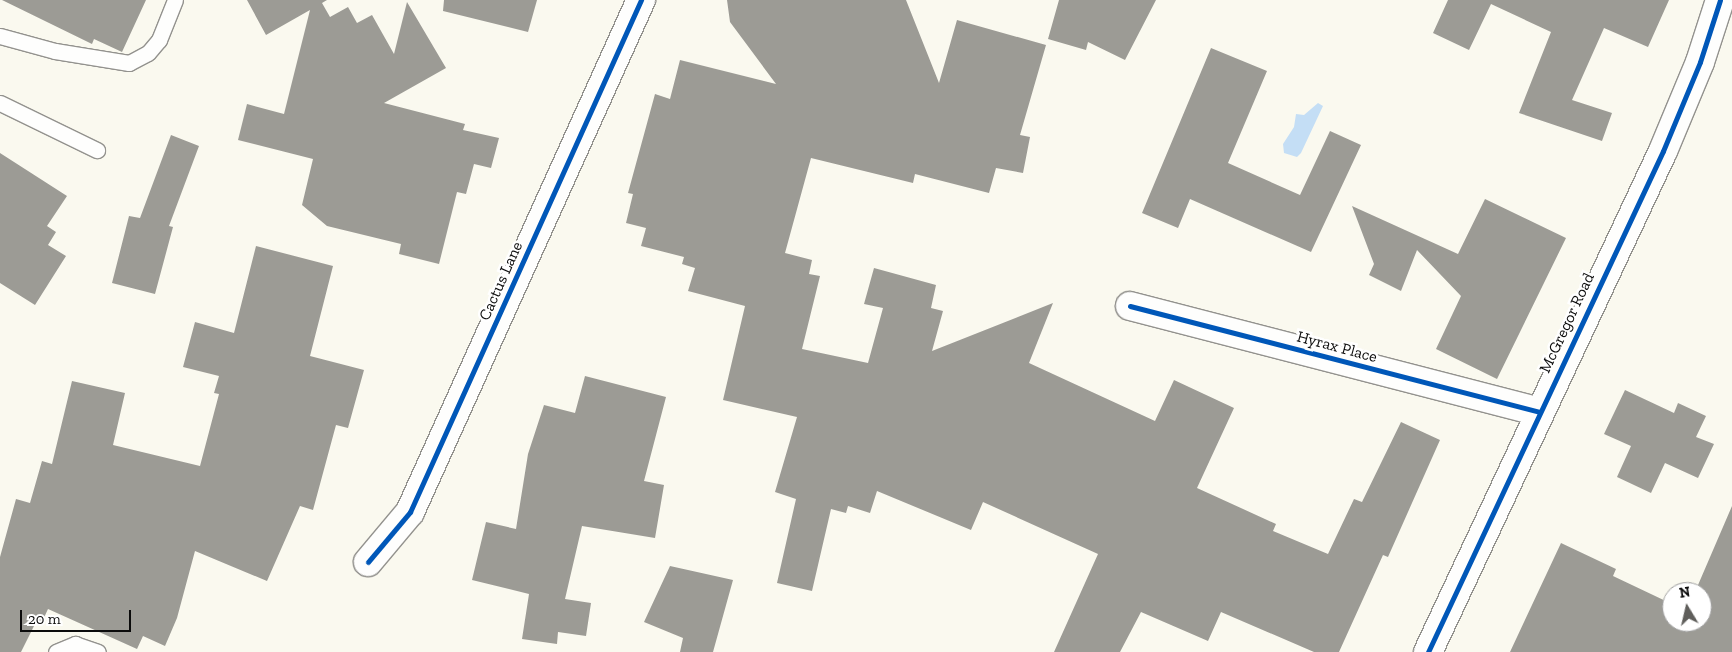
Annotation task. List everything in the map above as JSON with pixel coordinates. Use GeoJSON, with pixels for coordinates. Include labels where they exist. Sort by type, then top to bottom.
{"type":"FeatureCollection","features":[{"type":"Feature","properties":{"kind":"street","name":"Cactus Lane"},"geometry":{"type":"LineString","coordinates":[[368,562],[410,512],[641,0]]}},
{"type":"Feature","properties":{"kind":"street","name":"McGregor Road"},"geometry":{"type":"LineString","coordinates":[[1428,652],[1663,151],[1700,62],[1720,0]]}},
{"type":"Feature","properties":{"kind":"street","name":"Hyrax Place"},"geometry":{"type":"LineString","coordinates":[[1130,306],[1539,412]]}},
{"type":"Feature","properties":{"kind":"lane"},"geometry":{"type":"LineString","coordinates":[[0,36],[55,51],[129,63],[148,54],[159,40],[174,0]]}},
{"type":"Feature","properties":{"kind":"lane"},"geometry":{"type":"LineString","coordinates":[[0,103],[97,150]]}},
{"type":"Feature","properties":{"kind":"lane"},"geometry":{"type":"LineString","coordinates":[[56,652],[75,644],[98,652]]}},
{"type":"Feature","properties":{"kind":"water"},"geometry":{"type":"Polygon","coordinates":[[[1318,103],[1323,106],[1301,153],[1297,157],[1284,153],[1283,144],[1294,127],[1296,114],[1304,115],[1318,103]]]}},
{"type":"Feature","properties":{"kind":"building"},"geometry":{"type":"Polygon","coordinates":[[[2,0],[146,0],[122,52],[94,39],[92,44],[2,0]]]}},
{"type":"Feature","properties":{"kind":"building"},"geometry":{"type":"Polygon","coordinates":[[[247,0],[327,0],[322,3],[330,17],[348,7],[357,23],[372,15],[394,54],[407,2],[446,68],[384,103],[465,124],[463,130],[499,138],[491,168],[474,164],[466,194],[457,192],[439,264],[399,254],[401,244],[327,226],[302,205],[313,159],[238,140],[247,104],[284,114],[310,10],[266,35],[247,0]]]}},
{"type":"Feature","properties":{"kind":"building"},"geometry":{"type":"Polygon","coordinates":[[[444,0],[537,0],[528,32],[443,11],[444,0]]]}},
{"type":"Feature","properties":{"kind":"building"},"geometry":{"type":"Polygon","coordinates":[[[727,0],[906,0],[939,83],[957,20],[1046,45],[1020,135],[1030,137],[1023,173],[996,168],[989,193],[915,174],[913,183],[811,158],[785,253],[812,260],[809,274],[820,276],[802,349],[868,363],[883,308],[864,304],[874,268],[936,285],[931,308],[943,311],[932,351],[1053,303],[1029,363],[1155,421],[1174,380],[1234,408],[1197,488],[1276,524],[1273,531],[1328,554],[1354,499],[1362,502],[1401,422],[1440,440],[1388,557],[1383,555],[1339,652],[1314,652],[1221,612],[1208,641],[1141,612],[1120,652],[1054,652],[1098,554],[983,502],[971,530],[877,491],[870,513],[848,506],[846,513],[831,509],[812,591],[777,583],[796,499],[775,492],[797,417],[723,400],[745,306],[688,291],[695,268],[682,264],[684,257],[641,246],[646,228],[626,223],[633,194],[628,193],[655,94],[670,99],[680,60],[776,84],[730,22],[727,0]]]}},
{"type":"Feature","properties":{"kind":"building"},"geometry":{"type":"Polygon","coordinates":[[[1059,0],[1156,0],[1125,60],[1088,42],[1086,50],[1048,39],[1059,0]]]}},
{"type":"Feature","properties":{"kind":"building"},"geometry":{"type":"Polygon","coordinates":[[[1448,0],[1669,0],[1648,47],[1604,28],[1572,100],[1612,113],[1602,141],[1519,113],[1551,32],[1491,4],[1469,50],[1433,33],[1448,0]]]}},
{"type":"Feature","properties":{"kind":"building"},"geometry":{"type":"Polygon","coordinates":[[[1211,48],[1267,71],[1228,163],[1300,195],[1330,131],[1361,145],[1311,252],[1190,199],[1178,228],[1142,213],[1211,48]]]}},
{"type":"Feature","properties":{"kind":"building"},"geometry":{"type":"Polygon","coordinates":[[[171,135],[199,146],[169,226],[173,227],[155,294],[112,283],[129,216],[140,218],[171,135]]]}},
{"type":"Feature","properties":{"kind":"building"},"geometry":{"type":"Polygon","coordinates":[[[0,153],[67,196],[47,226],[56,232],[48,245],[66,256],[35,305],[0,283],[0,153]]]}},
{"type":"Feature","properties":{"kind":"building"},"geometry":{"type":"Polygon","coordinates":[[[1485,199],[1566,238],[1497,379],[1436,349],[1461,296],[1417,250],[1401,291],[1369,275],[1374,264],[1352,206],[1458,254],[1485,199]]]}},
{"type":"Feature","properties":{"kind":"building"},"geometry":{"type":"Polygon","coordinates":[[[256,246],[333,266],[310,356],[364,370],[348,428],[336,425],[313,510],[300,506],[267,581],[195,551],[177,618],[165,646],[143,636],[137,649],[48,609],[42,622],[37,620],[21,652],[0,652],[0,557],[16,499],[30,503],[42,461],[52,464],[72,381],[125,393],[113,445],[200,466],[219,394],[214,393],[219,376],[183,367],[195,322],[234,333],[256,246]]]}},
{"type":"Feature","properties":{"kind":"building"},"geometry":{"type":"Polygon","coordinates":[[[585,376],[666,397],[644,481],[664,485],[655,538],[582,526],[565,599],[591,603],[586,636],[558,632],[557,644],[522,639],[529,594],[472,580],[486,522],[516,529],[528,454],[544,405],[575,413],[585,376]]]}},
{"type":"Feature","properties":{"kind":"building"},"geometry":{"type":"Polygon","coordinates":[[[1625,390],[1674,413],[1678,403],[1706,416],[1696,437],[1714,444],[1698,478],[1665,463],[1651,493],[1617,477],[1631,446],[1604,434],[1625,390]]]}},
{"type":"Feature","properties":{"kind":"building"},"geometry":{"type":"Polygon","coordinates":[[[1732,506],[1732,652],[1510,652],[1561,543],[1616,569],[1613,576],[1662,599],[1662,632],[1712,632],[1712,582],[1699,582],[1732,506]]]}},
{"type":"Feature","properties":{"kind":"building"},"geometry":{"type":"Polygon","coordinates":[[[670,566],[733,580],[713,652],[680,652],[683,638],[644,622],[670,566]]]}},
{"type":"Feature","properties":{"kind":"cycle path"},"geometry":{"type":"LineString","coordinates":[[368,562],[410,512],[641,0]]}},
{"type":"Feature","properties":{"kind":"cycle path"},"geometry":{"type":"LineString","coordinates":[[1428,652],[1663,151],[1700,62],[1720,0]]}},
{"type":"Feature","properties":{"kind":"cycle path"},"geometry":{"type":"LineString","coordinates":[[1130,306],[1539,412]]}}]}
